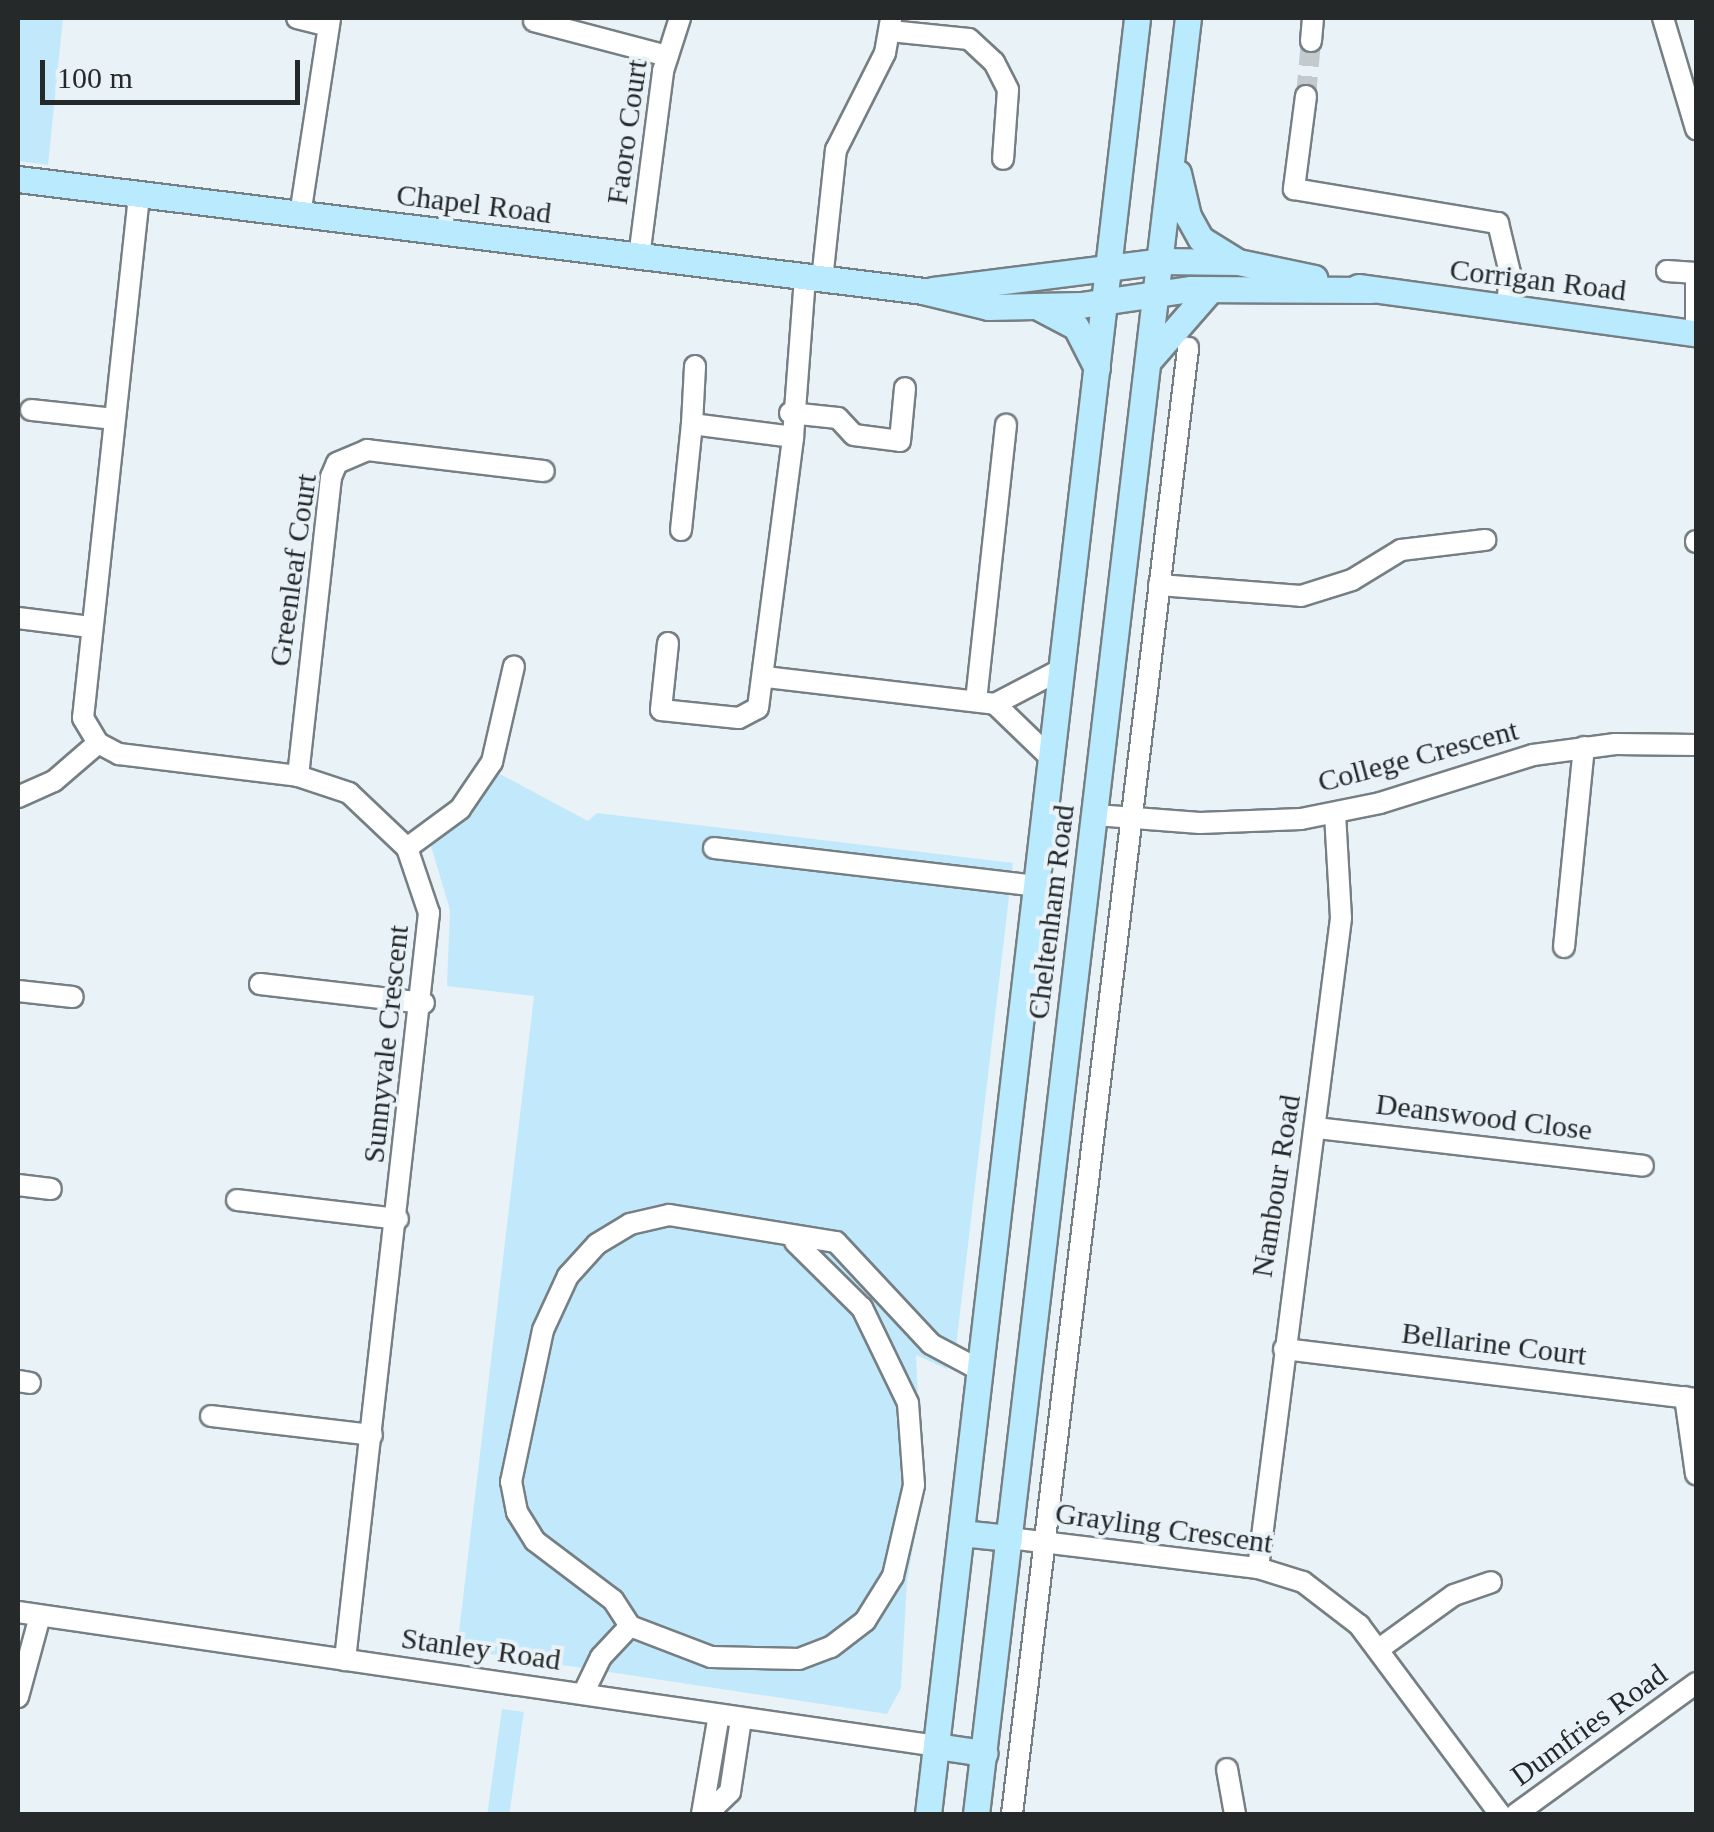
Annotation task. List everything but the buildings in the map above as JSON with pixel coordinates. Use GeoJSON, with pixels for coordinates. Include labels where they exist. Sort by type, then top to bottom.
{"type":"FeatureCollection","features":[{"type":"Feature","properties":{"kind":"main road","name":"Cheltenham Road"},"geometry":{"type":"LineString","coordinates":[[928,1814],[1108,302],[1137,18]]}},
{"type":"Feature","properties":{"kind":"main road","name":"Cheltenham Road"},"geometry":{"type":"LineString","coordinates":[[976,1814],[1188,18]]}},
{"type":"Feature","properties":{"kind":"main road"},"geometry":{"type":"LineString","coordinates":[[1173,154],[1188,216],[1201,240],[1238,262]]}},
{"type":"Feature","properties":{"kind":"main road","name":"Chapel Road"},"geometry":{"type":"LineString","coordinates":[[18,179],[923,291],[988,306],[1108,302]]}},
{"type":"Feature","properties":{"kind":"main road","name":"Chapel Road"},"geometry":{"type":"LineString","coordinates":[[923,291],[1162,262]]}},
{"type":"Feature","properties":{"kind":"main road","name":"Corrigan Road"},"geometry":{"type":"LineString","coordinates":[[1162,262],[1238,262],[1372,290],[1696,333]]}},
{"type":"Feature","properties":{"kind":"main road"},"geometry":{"type":"LineString","coordinates":[[1147,362],[1211,289]]}},
{"type":"Feature","properties":{"kind":"main road","name":"Corrigan Road"},"geometry":{"type":"LineString","coordinates":[[1108,302],[1211,289],[1372,290]]}},
{"type":"Feature","properties":{"kind":"main road"},"geometry":{"type":"LineString","coordinates":[[1038,307],[1076,327],[1099,372]]}},
{"type":"Feature","properties":{"kind":"main road"},"geometry":{"type":"LineString","coordinates":[[961,1533],[1009,1538]]}},
{"type":"Feature","properties":{"kind":"main road"},"geometry":{"type":"LineString","coordinates":[[936,1746],[984,1753]]}},
{"type":"Feature","properties":{"kind":"street"},"geometry":{"type":"LineString","coordinates":[[296,18],[329,22],[300,216]]}},
{"type":"Feature","properties":{"kind":"street","name":"Faoro Court"},"geometry":{"type":"LineString","coordinates":[[639,258],[667,56],[680,18]]}},
{"type":"Feature","properties":{"kind":"street"},"geometry":{"type":"LineString","coordinates":[[1311,41],[1312,18]]}},
{"type":"Feature","properties":{"kind":"street"},"geometry":{"type":"LineString","coordinates":[[1663,18],[1696,129]]}},
{"type":"Feature","properties":{"kind":"street"},"geometry":{"type":"LineString","coordinates":[[534,22],[667,56]]}},
{"type":"Feature","properties":{"kind":"street"},"geometry":{"type":"LineString","coordinates":[[668,644],[660,710],[744,718],[758,708],[766,677],[793,437],[790,414],[836,150],[878,68],[891,24],[960,37],[994,62],[1008,90],[1003,159]]}},
{"type":"Feature","properties":{"kind":"street"},"geometry":{"type":"LineString","coordinates":[[1306,96],[1294,189],[1498,222],[1510,273],[1506,308]]}},
{"type":"Feature","properties":{"kind":"street"},"geometry":{"type":"LineString","coordinates":[[18,797],[54,781],[98,743],[81,707],[139,196]]}},
{"type":"Feature","properties":{"kind":"street"},"geometry":{"type":"LineString","coordinates":[[1667,270],[1696,276],[1696,333]]}},
{"type":"Feature","properties":{"kind":"street"},"geometry":{"type":"LineString","coordinates":[[1012,1814],[1188,348]]}},
{"type":"Feature","properties":{"kind":"street"},"geometry":{"type":"LineString","coordinates":[[681,530],[696,366]]}},
{"type":"Feature","properties":{"kind":"street"},"geometry":{"type":"LineString","coordinates":[[790,414],[838,418],[854,435],[900,441],[905,388]]}},
{"type":"Feature","properties":{"kind":"street"},"geometry":{"type":"LineString","coordinates":[[31,410],[114,420]]}},
{"type":"Feature","properties":{"kind":"street"},"geometry":{"type":"LineString","coordinates":[[692,424],[793,437]]}},
{"type":"Feature","properties":{"kind":"street"},"geometry":{"type":"LineString","coordinates":[[986,702],[1006,425]]}},
{"type":"Feature","properties":{"kind":"street","name":"Greenleaf Court"},"geometry":{"type":"LineString","coordinates":[[298,776],[330,477],[337,463],[367,450],[544,471]]}},
{"type":"Feature","properties":{"kind":"street"},"geometry":{"type":"LineString","coordinates":[[1159,584],[1302,596],[1352,580],[1400,550],[1484,540]]}},
{"type":"Feature","properties":{"kind":"street"},"geometry":{"type":"LineString","coordinates":[[18,618],[90,627]]}},
{"type":"Feature","properties":{"kind":"street"},"geometry":{"type":"LineString","coordinates":[[407,848],[460,809],[492,762],[514,666]]}},
{"type":"Feature","properties":{"kind":"street"},"geometry":{"type":"LineString","coordinates":[[766,677],[986,702],[1062,669]]}},
{"type":"Feature","properties":{"kind":"street"},"geometry":{"type":"LineString","coordinates":[[986,702],[1051,758]]}},
{"type":"Feature","properties":{"kind":"street","name":"Sunnyvale Crescent"},"geometry":{"type":"LineString","coordinates":[[98,743],[133,756],[298,776],[349,793],[407,848],[430,912],[424,1004],[345,1660]]}},
{"type":"Feature","properties":{"kind":"street","name":"College Crescent"},"geometry":{"type":"LineString","coordinates":[[1096,815],[1236,824],[1334,813],[1498,764],[1584,747],[1696,745]]}},
{"type":"Feature","properties":{"kind":"street"},"geometry":{"type":"LineString","coordinates":[[1564,947],[1584,747]]}},
{"type":"Feature","properties":{"kind":"street","name":"Nambour Road"},"geometry":{"type":"LineString","coordinates":[[1258,1568],[1341,918],[1334,813]]}},
{"type":"Feature","properties":{"kind":"street"},"geometry":{"type":"LineString","coordinates":[[714,848],[1037,886]]}},
{"type":"Feature","properties":{"kind":"street"},"geometry":{"type":"LineString","coordinates":[[260,984],[424,1004]]}},
{"type":"Feature","properties":{"kind":"street"},"geometry":{"type":"LineString","coordinates":[[18,991],[73,997]]}},
{"type":"Feature","properties":{"kind":"street","name":"Deanswood Close"},"geometry":{"type":"LineString","coordinates":[[1317,1128],[1643,1166]]}},
{"type":"Feature","properties":{"kind":"street"},"geometry":{"type":"LineString","coordinates":[[18,1186],[51,1189]]}},
{"type":"Feature","properties":{"kind":"street"},"geometry":{"type":"LineString","coordinates":[[237,1200],[398,1218]]}},
{"type":"Feature","properties":{"kind":"street"},"geometry":{"type":"LineString","coordinates":[[785,1237],[846,1288],[902,1381],[916,1464],[893,1576],[865,1621],[831,1647],[799,1659],[711,1657],[630,1626],[613,1600],[535,1541],[512,1497],[512,1468],[542,1330],[582,1258],[630,1224],[685,1215],[785,1237],[836,1242],[931,1344],[980,1370]]}},
{"type":"Feature","properties":{"kind":"street","name":"Bellarine Court"},"geometry":{"type":"LineString","coordinates":[[1284,1349],[1691,1398]]}},
{"type":"Feature","properties":{"kind":"street"},"geometry":{"type":"LineString","coordinates":[[1691,1398],[1696,1474]]}},
{"type":"Feature","properties":{"kind":"street"},"geometry":{"type":"LineString","coordinates":[[211,1416],[372,1434]]}},
{"type":"Feature","properties":{"kind":"street","name":"Grayling Crescent"},"geometry":{"type":"LineString","coordinates":[[1009,1538],[1258,1568],[1324,1594],[1379,1649],[1500,1813]]}},
{"type":"Feature","properties":{"kind":"street"},"geometry":{"type":"LineString","coordinates":[[1379,1649],[1454,1596],[1491,1582]]}},
{"type":"Feature","properties":{"kind":"street"},"geometry":{"type":"LineString","coordinates":[[19,1687],[26,1613]]}},
{"type":"Feature","properties":{"kind":"street","name":"Stanley Road"},"geometry":{"type":"LineString","coordinates":[[26,1613],[936,1746]]}},
{"type":"Feature","properties":{"kind":"street"},"geometry":{"type":"LineString","coordinates":[[583,1694],[601,1657],[630,1626]]}},
{"type":"Feature","properties":{"kind":"street","name":"Dumfries Road"},"geometry":{"type":"LineString","coordinates":[[1500,1813],[1696,1683]]}},
{"type":"Feature","properties":{"kind":"street"},"geometry":{"type":"LineString","coordinates":[[705,1814],[719,1715]]}},
{"type":"Feature","properties":{"kind":"street"},"geometry":{"type":"LineString","coordinates":[[705,1814],[730,1792],[741,1719]]}},
{"type":"Feature","properties":{"kind":"street"},"geometry":{"type":"LineString","coordinates":[[1227,1770],[1236,1814]]}},
{"type":"Feature","properties":{"kind":"shaded area"},"geometry":{"type":"Polygon","coordinates":[[[18,18],[63,18],[48,165],[18,161],[18,18]]]}},
{"type":"Feature","properties":{"kind":"shaded area"},"geometry":{"type":"Polygon","coordinates":[[[498,773],[588,821],[597,813],[1013,863],[956,1347],[947,1369],[916,1355],[922,1497],[907,1581],[901,1688],[887,1714],[457,1649],[534,996],[447,986],[450,910],[431,846],[466,817],[498,773]]]}},
{"type":"Feature","properties":{"kind":"shaded area"},"geometry":{"type":"Polygon","coordinates":[[[502,1709],[524,1712],[509,1814],[487,1814],[502,1709]]]}},
{"type":"Feature","properties":{"kind":"tunnel"},"geometry":{"type":"LineString","coordinates":[[1306,96],[1311,41]]}}]}
